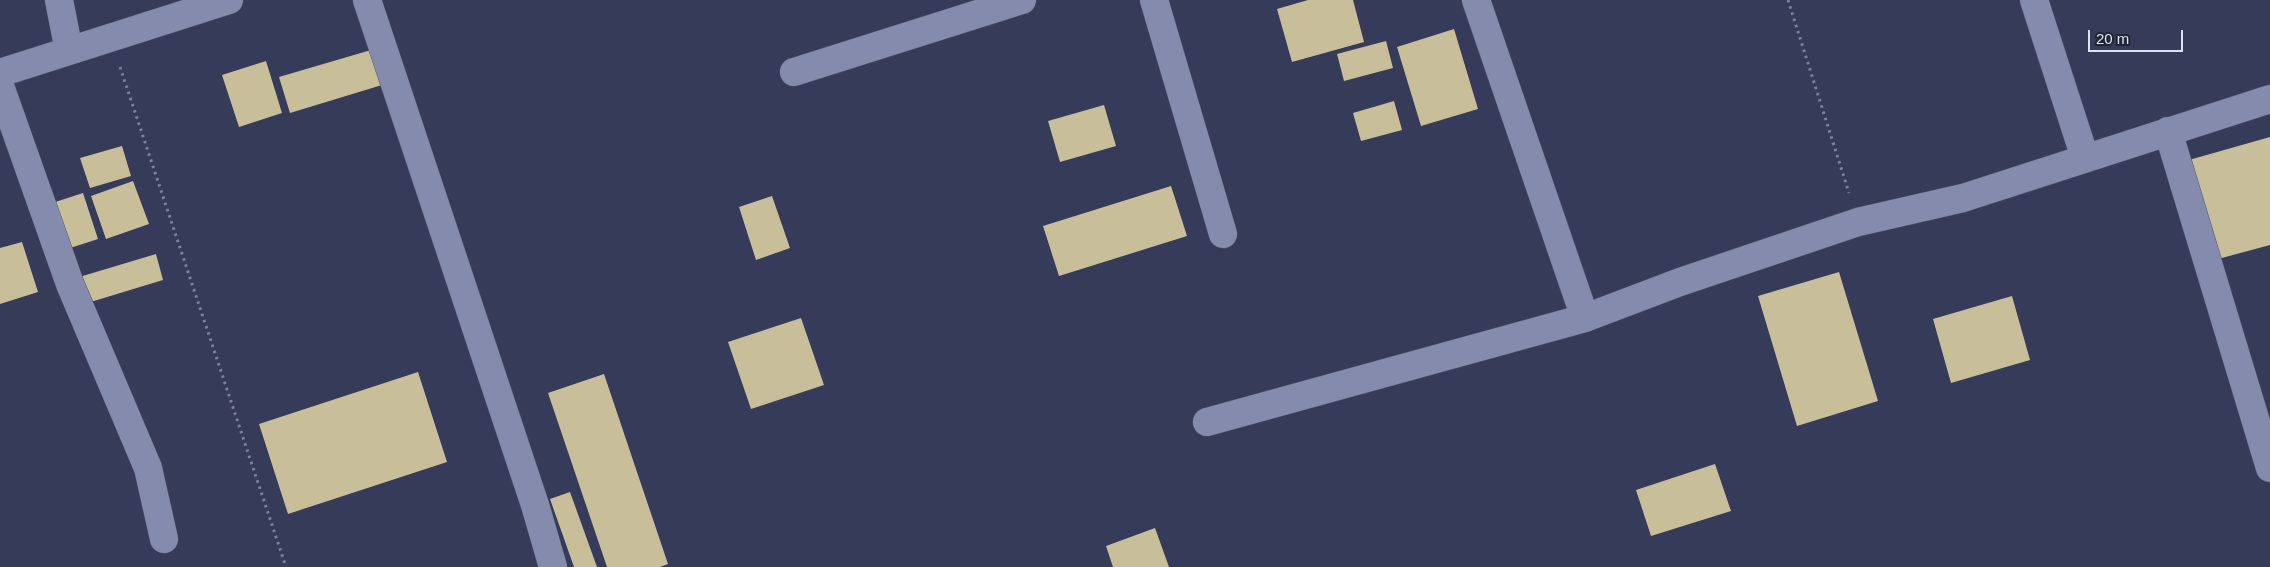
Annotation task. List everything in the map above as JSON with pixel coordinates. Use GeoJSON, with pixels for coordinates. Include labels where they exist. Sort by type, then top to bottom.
{"type":"FeatureCollection","features":[{"type":"Feature","properties":{"kind":"street"},"geometry":{"type":"LineString","coordinates":[[59,0],[69,51]]}},
{"type":"Feature","properties":{"kind":"street"},"geometry":{"type":"LineString","coordinates":[[0,73],[229,0]]}},
{"type":"Feature","properties":{"kind":"street"},"geometry":{"type":"LineString","coordinates":[[367,0],[535,505],[553,567]]}},
{"type":"Feature","properties":{"kind":"street"},"geometry":{"type":"LineString","coordinates":[[794,72],[1022,0]]}},
{"type":"Feature","properties":{"kind":"street"},"geometry":{"type":"LineString","coordinates":[[1154,0],[1223,234]]}},
{"type":"Feature","properties":{"kind":"street"},"geometry":{"type":"LineString","coordinates":[[1476,0],[1585,318]]}},
{"type":"Feature","properties":{"kind":"street"},"geometry":{"type":"LineString","coordinates":[[2034,0],[2085,158]]}},
{"type":"Feature","properties":{"kind":"street"},"geometry":{"type":"LineString","coordinates":[[0,86],[70,284],[148,468],[164,539]]}},
{"type":"Feature","properties":{"kind":"street"},"geometry":{"type":"LineString","coordinates":[[1207,422],[1585,318],[1680,282],[1858,222],[1963,198],[2270,99]]}},
{"type":"Feature","properties":{"kind":"street"},"geometry":{"type":"LineString","coordinates":[[2168,131],[2270,468]]}},
{"type":"Feature","properties":{"kind":"path"},"geometry":{"type":"LineString","coordinates":[[1788,0],[1858,222]]}},
{"type":"Feature","properties":{"kind":"path"},"geometry":{"type":"LineString","coordinates":[[110,38],[286,567]]}},
{"type":"Feature","properties":{"kind":"building"},"geometry":{"type":"Polygon","coordinates":[[[1308,0],[1353,0],[1364,42],[1292,62],[1277,9],[1308,0]]]}},
{"type":"Feature","properties":{"kind":"building"},"geometry":{"type":"Polygon","coordinates":[[[1454,29],[1478,109],[1421,126],[1397,47],[1454,29]]]}},
{"type":"Feature","properties":{"kind":"building"},"geometry":{"type":"Polygon","coordinates":[[[1386,41],[1393,68],[1344,81],[1337,54],[1386,41]]]}},
{"type":"Feature","properties":{"kind":"building"},"geometry":{"type":"Polygon","coordinates":[[[371,50],[382,85],[290,113],[279,77],[371,50]]]}},
{"type":"Feature","properties":{"kind":"building"},"geometry":{"type":"Polygon","coordinates":[[[266,61],[282,113],[239,127],[222,75],[266,61]]]}},
{"type":"Feature","properties":{"kind":"building"},"geometry":{"type":"Polygon","coordinates":[[[1394,101],[1402,130],[1361,141],[1353,113],[1394,101]]]}},
{"type":"Feature","properties":{"kind":"building"},"geometry":{"type":"Polygon","coordinates":[[[1104,105],[1116,146],[1060,162],[1048,121],[1104,105]]]}},
{"type":"Feature","properties":{"kind":"building"},"geometry":{"type":"Polygon","coordinates":[[[2270,137],[2270,245],[2218,259],[2189,160],[2270,137]]]}},
{"type":"Feature","properties":{"kind":"building"},"geometry":{"type":"Polygon","coordinates":[[[122,146],[131,176],[90,188],[80,158],[122,146]]]}},
{"type":"Feature","properties":{"kind":"building"},"geometry":{"type":"Polygon","coordinates":[[[133,181],[149,224],[106,239],[91,196],[133,181]]]}},
{"type":"Feature","properties":{"kind":"building"},"geometry":{"type":"Polygon","coordinates":[[[1171,186],[1187,236],[1059,276],[1043,226],[1171,186]]]}},
{"type":"Feature","properties":{"kind":"building"},"geometry":{"type":"Polygon","coordinates":[[[83,193],[98,239],[61,251],[46,205],[83,193]]]}},
{"type":"Feature","properties":{"kind":"building"},"geometry":{"type":"Polygon","coordinates":[[[772,196],[790,248],[756,260],[739,207],[772,196]]]}},
{"type":"Feature","properties":{"kind":"building"},"geometry":{"type":"Polygon","coordinates":[[[22,242],[38,292],[0,304],[0,248],[22,242]]]}},
{"type":"Feature","properties":{"kind":"building"},"geometry":{"type":"Polygon","coordinates":[[[156,254],[163,280],[84,304],[76,278],[156,254]]]}},
{"type":"Feature","properties":{"kind":"building"},"geometry":{"type":"Polygon","coordinates":[[[1839,272],[1878,401],[1797,426],[1758,296],[1839,272]]]}},
{"type":"Feature","properties":{"kind":"building"},"geometry":{"type":"Polygon","coordinates":[[[2012,296],[2030,360],[1951,383],[1933,319],[2012,296]]]}},
{"type":"Feature","properties":{"kind":"building"},"geometry":{"type":"Polygon","coordinates":[[[801,318],[824,385],[751,409],[728,342],[801,318]]]}},
{"type":"Feature","properties":{"kind":"building"},"geometry":{"type":"Polygon","coordinates":[[[418,372],[447,462],[288,514],[259,424],[418,372]]]}},
{"type":"Feature","properties":{"kind":"building"},"geometry":{"type":"Polygon","coordinates":[[[604,374],[668,564],[660,567],[607,567],[548,393],[604,374]]]}},
{"type":"Feature","properties":{"kind":"building"},"geometry":{"type":"Polygon","coordinates":[[[1715,464],[1731,511],[1651,536],[1636,490],[1715,464]]]}},
{"type":"Feature","properties":{"kind":"building"},"geometry":{"type":"Polygon","coordinates":[[[570,492],[597,567],[574,567],[550,499],[570,492]]]}},
{"type":"Feature","properties":{"kind":"building"},"geometry":{"type":"Polygon","coordinates":[[[1155,528],[1169,567],[1113,567],[1106,546],[1155,528]]]}}]}
